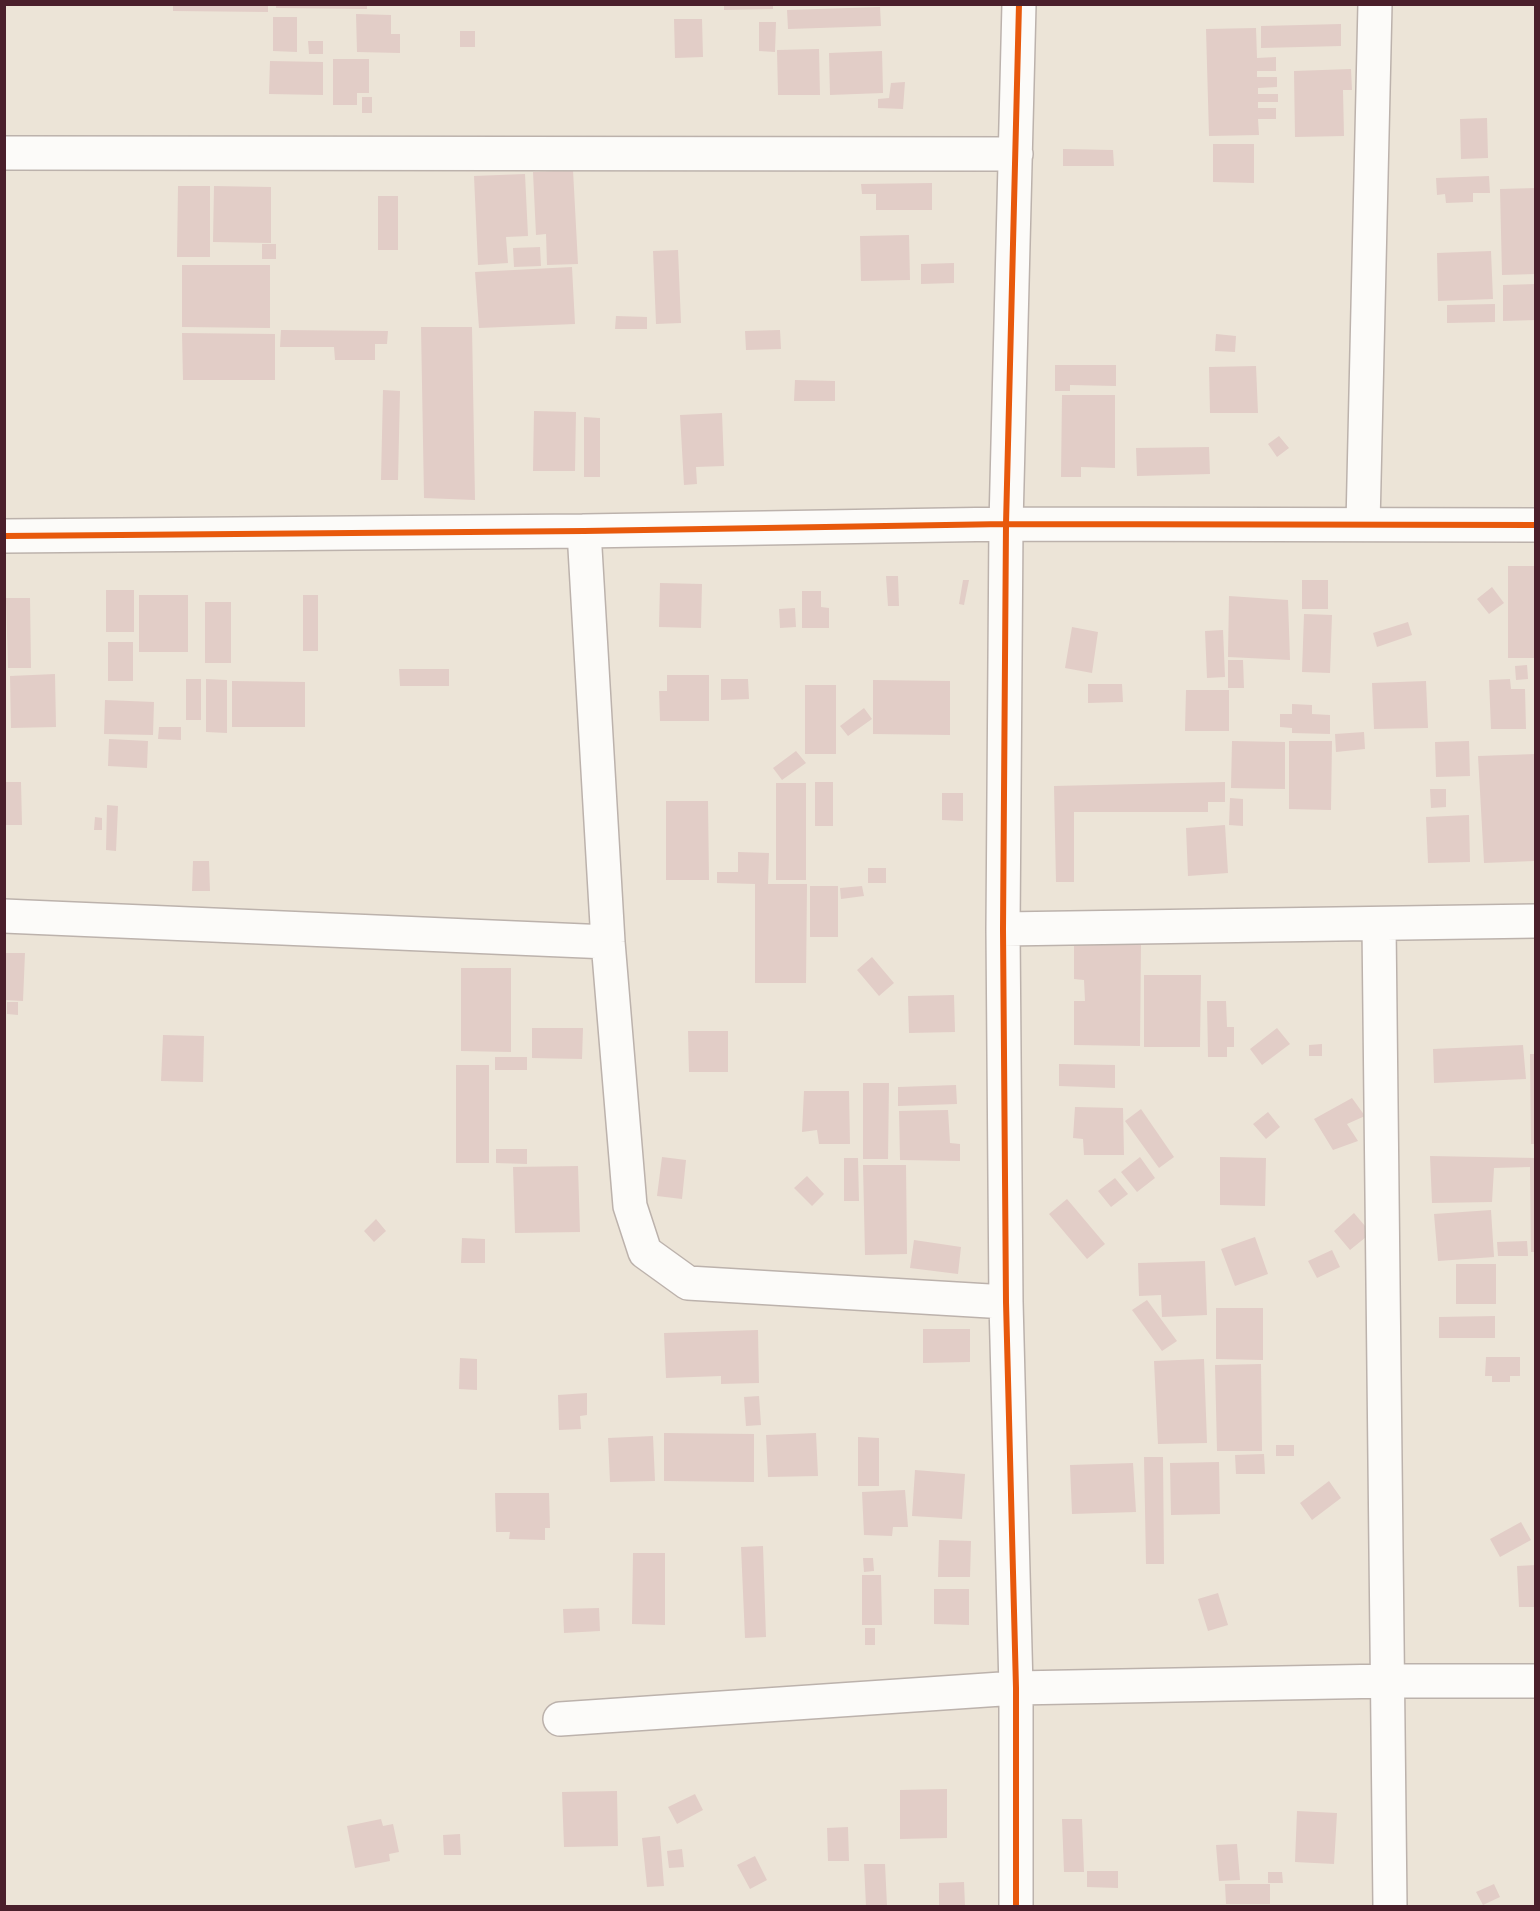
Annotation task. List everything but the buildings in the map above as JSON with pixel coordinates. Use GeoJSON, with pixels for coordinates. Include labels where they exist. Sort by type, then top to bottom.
{"type":"FeatureCollection","features":[{"type":"Feature","properties":{"kind":"street"},"geometry":{"type":"LineString","coordinates":[[1016,1906],[1016,1688],[1006,1302],[1003,929],[1006,524],[1019,4]]}},
{"type":"Feature","properties":{"kind":"street"},"geometry":{"type":"LineString","coordinates":[[1363,525],[1375,4]]}},
{"type":"Feature","properties":{"kind":"street"},"geometry":{"type":"LineString","coordinates":[[4,153],[1016,154]]}},
{"type":"Feature","properties":{"kind":"street"},"geometry":{"type":"LineString","coordinates":[[4,536],[584,531],[1006,524],[1536,525]]}},
{"type":"Feature","properties":{"kind":"street"},"geometry":{"type":"LineString","coordinates":[[584,531],[608,942],[630,1206],[645,1252],[688,1283],[1006,1302]]}},
{"type":"Feature","properties":{"kind":"street"},"geometry":{"type":"LineString","coordinates":[[4,916],[608,942]]}},
{"type":"Feature","properties":{"kind":"street"},"geometry":{"type":"LineString","coordinates":[[1003,929],[1536,921]]}},
{"type":"Feature","properties":{"kind":"street"},"geometry":{"type":"LineString","coordinates":[[1379,925],[1390,1906]]}},
{"type":"Feature","properties":{"kind":"street"},"geometry":{"type":"LineString","coordinates":[[560,1719],[1016,1688],[1388,1681],[1536,1681]]}},
{"type":"Feature","properties":{"kind":"cycle path"},"geometry":{"type":"LineString","coordinates":[[1016,1906],[1016,1688],[1006,1302],[1003,929],[1006,524],[1019,4]]}},
{"type":"Feature","properties":{"kind":"cycle path"},"geometry":{"type":"LineString","coordinates":[[4,536],[584,531],[1006,524],[1536,525]]}}]}
